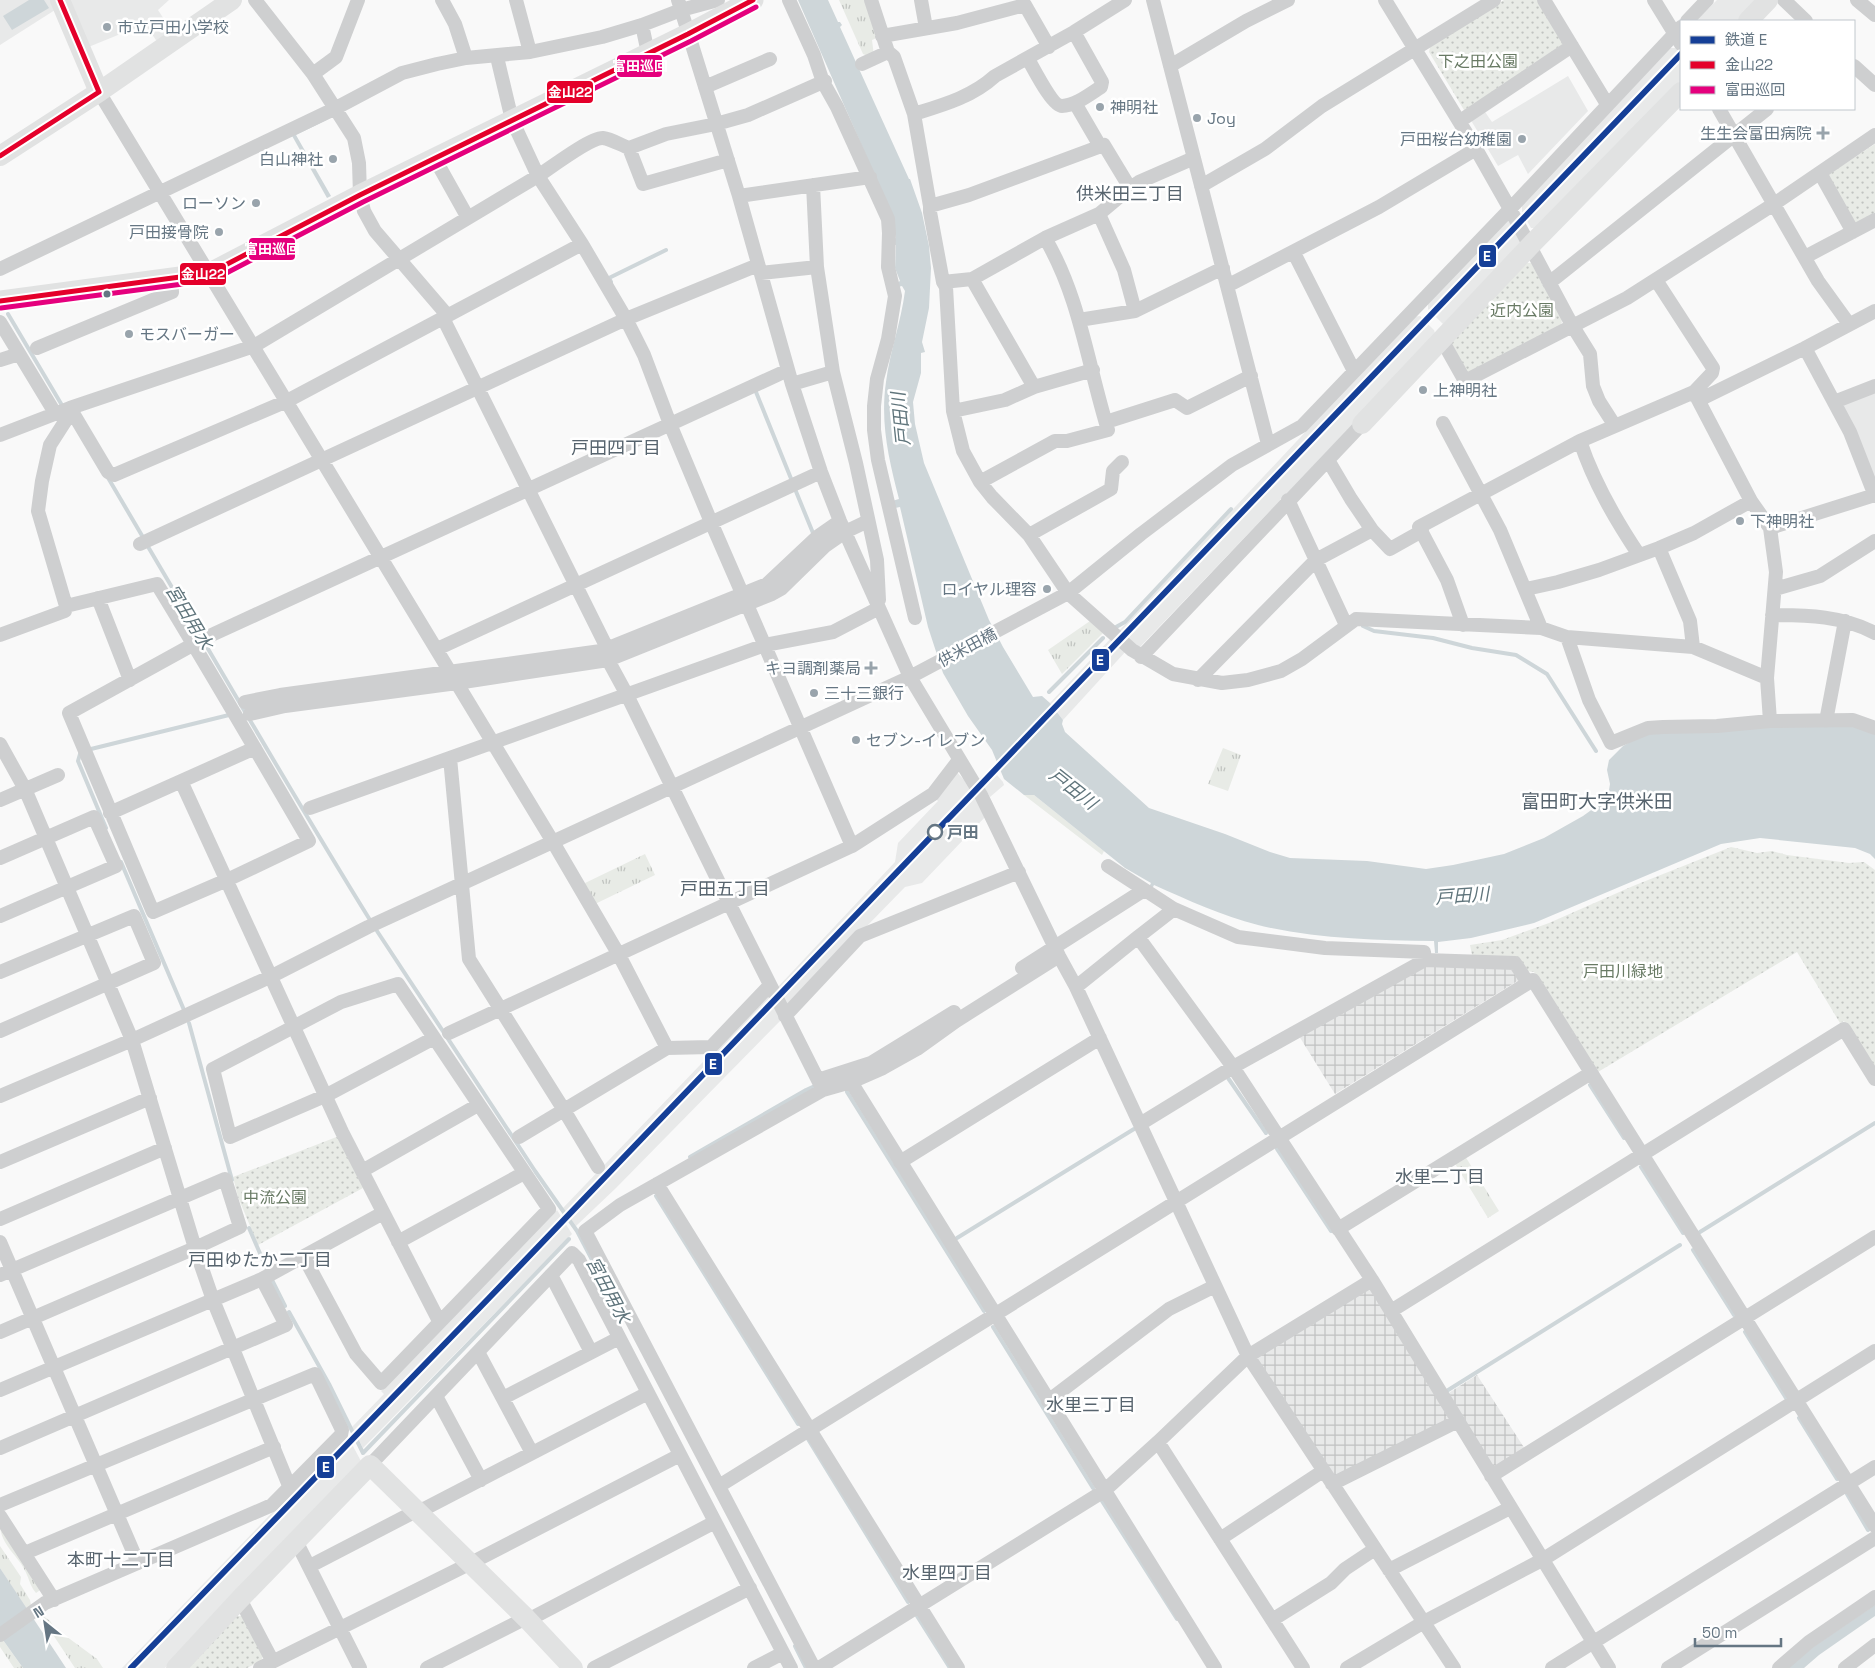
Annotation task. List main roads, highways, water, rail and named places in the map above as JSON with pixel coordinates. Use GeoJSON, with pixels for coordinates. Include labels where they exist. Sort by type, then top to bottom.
{"type":"FeatureCollection","features":[{"type":"Feature","properties":{"kind":"main road"},"geometry":{"type":"LineString","coordinates":[[0,301],[210,273],[512,120],[688,34],[724,4],[753,0]]}},
{"type":"Feature","properties":{"kind":"water"},"geometry":{"type":"Polygon","coordinates":[[[29,0],[44,0],[49,8],[12,30],[3,16],[29,0]]]}},
{"type":"Feature","properties":{"kind":"water","name":"戸田川"},"geometry":{"type":"Polygon","coordinates":[[[798,0],[828,0],[838,22],[842,25],[840,27],[910,179],[922,213],[929,246],[931,268],[929,308],[922,342],[925,352],[921,353],[921,373],[913,402],[915,424],[924,463],[989,620],[1033,697],[1042,696],[1050,703],[1063,720],[1062,724],[1065,732],[1149,808],[1290,858],[1367,861],[1426,869],[1504,854],[1544,838],[1583,816],[1601,803],[1609,790],[1610,784],[1607,770],[1609,760],[1623,746],[1639,737],[1651,733],[1816,725],[1854,726],[1875,732],[1875,859],[1870,854],[1855,848],[1760,838],[1721,844],[1534,923],[1471,938],[1438,942],[1438,953],[1435,953],[1434,941],[1323,936],[1280,930],[1218,912],[1154,885],[1152,889],[1149,887],[1151,883],[1125,868],[1034,795],[1024,795],[1004,779],[992,750],[968,716],[943,673],[928,627],[900,507],[895,508],[892,501],[899,499],[886,441],[884,397],[905,291],[902,286],[898,287],[897,283],[900,281],[895,268],[896,245],[893,245],[896,238],[893,217],[798,0]]]}},
{"type":"Feature","properties":{"kind":"water"},"geometry":{"type":"Polygon","coordinates":[[[335,116],[296,135],[331,196],[327,198],[291,134],[335,116]]]}},
{"type":"Feature","properties":{"kind":"water"},"geometry":{"type":"Polygon","coordinates":[[[0,1568],[66,1668],[23,1668],[0,1636],[0,1568]]]}},
{"type":"Feature","properties":{"kind":"water"},"geometry":{"type":"Polygon","coordinates":[[[1875,1605],[1875,1616],[1819,1655],[1804,1668],[1788,1668],[1813,1647],[1875,1605]]]}},
{"type":"Feature","properties":{"kind":"waterway"},"geometry":{"type":"LineString","coordinates":[[611,282],[609,278],[666,250]]}},
{"type":"Feature","properties":{"kind":"waterway","name":"宮田用水"},"geometry":{"type":"LineString","coordinates":[[8,314],[63,407]]}},
{"type":"Feature","properties":{"kind":"waterway"},"geometry":{"type":"LineString","coordinates":[[756,392],[792,481]]}},
{"type":"Feature","properties":{"kind":"waterway","name":"宮田用水"},"geometry":{"type":"LineString","coordinates":[[107,476],[144,539]]}},
{"type":"Feature","properties":{"kind":"waterway"},"geometry":{"type":"LineString","coordinates":[[795,489],[813,533]]}},
{"type":"Feature","properties":{"kind":"waterway"},"geometry":{"type":"LineString","coordinates":[[1116,627],[1125,622],[1231,509]]}},
{"type":"Feature","properties":{"kind":"waterway","name":"宮田用水"},"geometry":{"type":"LineString","coordinates":[[147,545],[285,780],[370,920]]}},
{"type":"Feature","properties":{"kind":"waterway"},"geometry":{"type":"LineString","coordinates":[[1363,626],[1374,631],[1433,638],[1472,648],[1516,655],[1547,674],[1596,751]]}},
{"type":"Feature","properties":{"kind":"waterway"},"geometry":{"type":"LineString","coordinates":[[1049,692],[1103,638]]}},
{"type":"Feature","properties":{"kind":"waterway"},"geometry":{"type":"LineString","coordinates":[[91,749],[229,715]]}},
{"type":"Feature","properties":{"kind":"waterway"},"geometry":{"type":"LineString","coordinates":[[80,754],[78,761],[106,828]]}},
{"type":"Feature","properties":{"kind":"waterway"},"geometry":{"type":"LineString","coordinates":[[121,862],[184,1010]]}},
{"type":"Feature","properties":{"kind":"waterway","name":"宮田用水"},"geometry":{"type":"LineString","coordinates":[[377,931],[535,1171],[577,1231],[601,1277]]}},
{"type":"Feature","properties":{"kind":"waterway"},"geometry":{"type":"LineString","coordinates":[[189,1023],[232,1180]]}},
{"type":"Feature","properties":{"kind":"waterway"},"geometry":{"type":"LineString","coordinates":[[1228,1078],[1266,1133]]}},
{"type":"Feature","properties":{"kind":"waterway"},"geometry":{"type":"LineString","coordinates":[[690,1157],[817,1085]]}},
{"type":"Feature","properties":{"kind":"waterway"},"geometry":{"type":"LineString","coordinates":[[1590,1085],[1624,1138]]}},
{"type":"Feature","properties":{"kind":"waterway"},"geometry":{"type":"LineString","coordinates":[[847,1092],[984,1311]]}},
{"type":"Feature","properties":{"kind":"waterway"},"geometry":{"type":"LineString","coordinates":[[1700,1232],[1875,1123]]}},
{"type":"Feature","properties":{"kind":"waterway"},"geometry":{"type":"LineString","coordinates":[[957,1238],[1134,1129]]}},
{"type":"Feature","properties":{"kind":"waterway"},"geometry":{"type":"LineString","coordinates":[[1277,1149],[1331,1231]]}},
{"type":"Feature","properties":{"kind":"waterway"},"geometry":{"type":"LineString","coordinates":[[1641,1167],[1683,1233]]}},
{"type":"Feature","properties":{"kind":"waterway"},"geometry":{"type":"LineString","coordinates":[[656,1196],[798,1424]]}},
{"type":"Feature","properties":{"kind":"waterway"},"geometry":{"type":"LineString","coordinates":[[249,1228],[268,1272]]}},
{"type":"Feature","properties":{"kind":"waterway"},"geometry":{"type":"LineString","coordinates":[[289,1312],[329,1384],[363,1453],[569,1239]]}},
{"type":"Feature","properties":{"kind":"waterway"},"geometry":{"type":"LineString","coordinates":[[1445,1392],[1680,1245]]}},
{"type":"Feature","properties":{"kind":"waterway"},"geometry":{"type":"LineString","coordinates":[[1693,1250],[1734,1315]]}},
{"type":"Feature","properties":{"kind":"waterway"},"geometry":{"type":"LineString","coordinates":[[271,1278],[285,1306]]}},
{"type":"Feature","properties":{"kind":"waterway"},"geometry":{"type":"LineString","coordinates":[[993,1327],[1093,1488]]}},
{"type":"Feature","properties":{"kind":"waterway"},"geometry":{"type":"LineString","coordinates":[[1745,1332],[1786,1398]]}},
{"type":"Feature","properties":{"kind":"waterway"},"geometry":{"type":"LineString","coordinates":[[1799,1418],[1837,1479]]}},
{"type":"Feature","properties":{"kind":"waterway"},"geometry":{"type":"LineString","coordinates":[[808,1439],[908,1602]]}},
{"type":"Feature","properties":{"kind":"waterway"},"geometry":{"type":"LineString","coordinates":[[1847,1494],[1868,1530]]}},
{"type":"Feature","properties":{"kind":"waterway"},"geometry":{"type":"LineString","coordinates":[[1102,1501],[1177,1619]]}},
{"type":"Feature","properties":{"kind":"waterway"},"geometry":{"type":"LineString","coordinates":[[917,1616],[950,1668]]}},
{"type":"Feature","properties":{"kind":"waterway","name":"宮田用水"},"geometry":{"type":"LineString","coordinates":[[795,1646],[806,1668]]}},
{"type":"Feature","properties":{"kind":"rail line","name":"E"},"geometry":{"type":"LineString","coordinates":[[131,1668],[489,1298],[1680,55]]}},
{"type":"Feature","properties":{"kind":"place","name":"市立戸田小学校"},"geometry":{"type":"Point","coordinates":[107,27]}},
{"type":"Feature","properties":{"kind":"place","name":"神明社"},"geometry":{"type":"Point","coordinates":[1100,107]}},
{"type":"Feature","properties":{"kind":"place","name":"Joy"},"geometry":{"type":"Point","coordinates":[1197,118]}},
{"type":"Feature","properties":{"kind":"place","name":"生生会富田病院"},"geometry":{"type":"Point","coordinates":[1823,133]}},
{"type":"Feature","properties":{"kind":"place","name":"戸田桜台幼稚園"},"geometry":{"type":"Point","coordinates":[1522,139]}},
{"type":"Feature","properties":{"kind":"place","name":"白山神社"},"geometry":{"type":"Point","coordinates":[333,159]}},
{"type":"Feature","properties":{"kind":"place","name":"ローソン"},"geometry":{"type":"Point","coordinates":[256,203]}},
{"type":"Feature","properties":{"kind":"place","name":"戸田接骨院"},"geometry":{"type":"Point","coordinates":[219,232]}},
{"type":"Feature","properties":{"kind":"place","name":"モスバーガー"},"geometry":{"type":"Point","coordinates":[129,334]}},
{"type":"Feature","properties":{"kind":"place","name":"上神明社"},"geometry":{"type":"Point","coordinates":[1423,390]}},
{"type":"Feature","properties":{"kind":"place","name":"下神明社"},"geometry":{"type":"Point","coordinates":[1740,521]}},
{"type":"Feature","properties":{"kind":"place","name":"ロイヤル理容"},"geometry":{"type":"Point","coordinates":[1047,589]}},
{"type":"Feature","properties":{"kind":"place","name":"キヨ調剤薬局"},"geometry":{"type":"Point","coordinates":[871,668]}},
{"type":"Feature","properties":{"kind":"place","name":"三十三銀行"},"geometry":{"type":"Point","coordinates":[814,693]}},
{"type":"Feature","properties":{"kind":"place","name":"セブン-イレブン"},"geometry":{"type":"Point","coordinates":[856,740]}},
{"type":"Feature","properties":{"kind":"place","name":"戸田"},"geometry":{"type":"Point","coordinates":[935,832]}},
{"type":"Feature","properties":{"kind":"district","name":"供米田三丁目"},"geometry":{"type":"Point","coordinates":[1130,194]}},
{"type":"Feature","properties":{"kind":"district","name":"戸田四丁目"},"geometry":{"type":"Point","coordinates":[616,448]}},
{"type":"Feature","properties":{"kind":"district","name":"富田町大字供米田"},"geometry":{"type":"Point","coordinates":[1597,801]}},
{"type":"Feature","properties":{"kind":"district","name":"戸田五丁目"},"geometry":{"type":"Point","coordinates":[725,889]}},
{"type":"Feature","properties":{"kind":"district","name":"水里二丁目"},"geometry":{"type":"Point","coordinates":[1440,1177]}},
{"type":"Feature","properties":{"kind":"district","name":"戸田ゆたか二丁目"},"geometry":{"type":"Point","coordinates":[260,1260]}},
{"type":"Feature","properties":{"kind":"district","name":"水里三丁目"},"geometry":{"type":"Point","coordinates":[1091,1405]}},
{"type":"Feature","properties":{"kind":"district","name":"本町十二丁目"},"geometry":{"type":"Point","coordinates":[121,1560]}},
{"type":"Feature","properties":{"kind":"district","name":"水里四丁目"},"geometry":{"type":"Point","coordinates":[947,1573]}},
{"type":"Feature","properties":{"kind":"park label","name":"下之田公園"},"geometry":{"type":"Point","coordinates":[1478,61]}},
{"type":"Feature","properties":{"kind":"park label","name":"近内公園"},"geometry":{"type":"Point","coordinates":[1522,310]}},
{"type":"Feature","properties":{"kind":"park label","name":"戸田川緑地"},"geometry":{"type":"Point","coordinates":[1623,971]}},
{"type":"Feature","properties":{"kind":"park label","name":"中流公園"},"geometry":{"type":"Point","coordinates":[275,1197]}}]}
